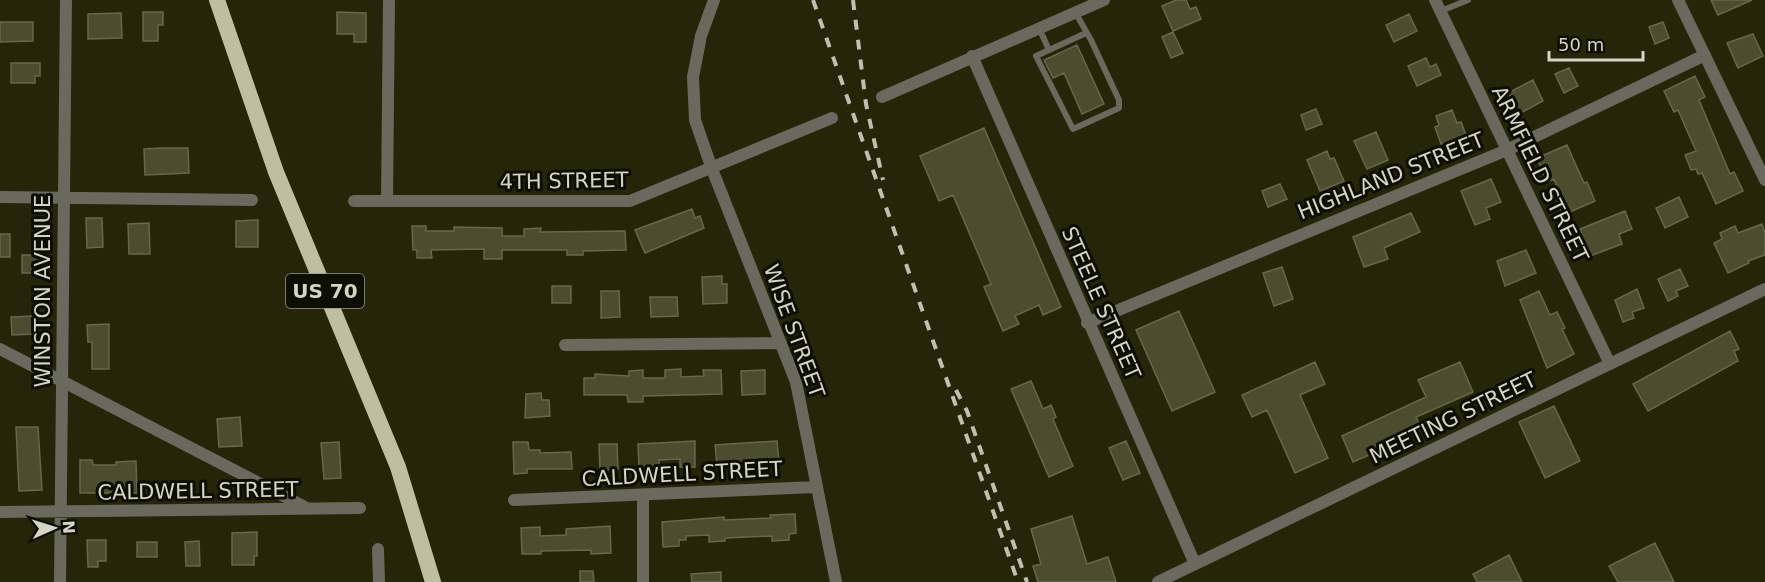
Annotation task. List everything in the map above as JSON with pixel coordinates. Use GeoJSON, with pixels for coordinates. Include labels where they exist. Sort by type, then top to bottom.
{"type":"FeatureCollection","features":[{"type":"Feature","properties":{"kind":"highway","name":"US 70"},"geometry":{"type":"LineString","coordinates":[[217,0],[276,172],[398,467],[433,582]]}},
{"type":"Feature","properties":{"kind":"street","name":"WINSTON AVENUE"},"geometry":{"type":"LineString","coordinates":[[60,582],[66,0]]}},
{"type":"Feature","properties":{"kind":"street"},"geometry":{"type":"LineString","coordinates":[[387,201],[389,0]]}},
{"type":"Feature","properties":{"kind":"street","name":"WISE STREET"},"geometry":{"type":"LineString","coordinates":[[714,0],[701,36],[693,77],[695,120],[798,390],[836,582]]}},
{"type":"Feature","properties":{"kind":"street"},"geometry":{"type":"LineString","coordinates":[[882,97],[1104,0]]}},
{"type":"Feature","properties":{"kind":"street"},"geometry":{"type":"LineString","coordinates":[[1678,0],[1765,180]]}},
{"type":"Feature","properties":{"kind":"street","name":"ARMFIELD STREET"},"geometry":{"type":"LineString","coordinates":[[1438,6],[1610,364]]}},
{"type":"Feature","properties":{"kind":"street","name":"HIGHLAND STREET"},"geometry":{"type":"LineString","coordinates":[[1087,323],[1507,150],[1705,55]]}},
{"type":"Feature","properties":{"kind":"street","name":"STEELE STREET"},"geometry":{"type":"LineString","coordinates":[[972,56],[1087,323],[1196,564]]}},
{"type":"Feature","properties":{"kind":"street","name":"4TH STREET"},"geometry":{"type":"LineString","coordinates":[[354,201],[630,201],[832,118]]}},
{"type":"Feature","properties":{"kind":"street"},"geometry":{"type":"LineString","coordinates":[[0,197],[252,200]]}},
{"type":"Feature","properties":{"kind":"street","name":"MEETING STREET"},"geometry":{"type":"LineString","coordinates":[[1158,582],[1765,289]]}},
{"type":"Feature","properties":{"kind":"street"},"geometry":{"type":"LineString","coordinates":[[564,345],[781,343]]}},
{"type":"Feature","properties":{"kind":"street"},"geometry":{"type":"LineString","coordinates":[[0,349],[309,509]]}},
{"type":"Feature","properties":{"kind":"street","name":"CALDWELL STREET"},"geometry":{"type":"LineString","coordinates":[[514,500],[816,487]]}},
{"type":"Feature","properties":{"kind":"street"},"geometry":{"type":"LineString","coordinates":[[643,495],[643,582]]}},
{"type":"Feature","properties":{"kind":"street","name":"CALDWELL STREET"},"geometry":{"type":"LineString","coordinates":[[0,512],[360,508]]}},
{"type":"Feature","properties":{"kind":"street"},"geometry":{"type":"LineString","coordinates":[[378,549],[379,582]]}},
{"type":"Feature","properties":{"kind":"lane"},"geometry":{"type":"LineString","coordinates":[[1438,6],[1464,1]]}},
{"type":"Feature","properties":{"kind":"lane"},"geometry":{"type":"LineString","coordinates":[[1075,12],[1117,91],[1119,108],[1073,129],[1036,56],[1086,33]]}},
{"type":"Feature","properties":{"kind":"lane"},"geometry":{"type":"LineString","coordinates":[[1039,28],[1049,50]]}},
{"type":"Feature","properties":{"kind":"building"},"geometry":{"type":"Polygon","coordinates":[[[1176,0],[1186,0],[1190,9],[1196,7],[1201,19],[1173,31],[1162,6],[1176,0]]]}},
{"type":"Feature","properties":{"kind":"building"},"geometry":{"type":"Polygon","coordinates":[[[1711,0],[1752,0],[1718,15],[1711,0]]]}},
{"type":"Feature","properties":{"kind":"building"},"geometry":{"type":"Polygon","coordinates":[[[143,12],[163,12],[163,25],[158,25],[158,41],[143,41],[143,12]]]}},
{"type":"Feature","properties":{"kind":"building"},"geometry":{"type":"Polygon","coordinates":[[[337,12],[366,13],[366,42],[354,42],[354,34],[337,34],[337,12]]]}},
{"type":"Feature","properties":{"kind":"building"},"geometry":{"type":"Polygon","coordinates":[[[121,13],[122,38],[88,39],[88,14],[121,13]]]}},
{"type":"Feature","properties":{"kind":"building"},"geometry":{"type":"Polygon","coordinates":[[[1409,14],[1417,31],[1394,42],[1386,25],[1409,14]]]}},
{"type":"Feature","properties":{"kind":"building"},"geometry":{"type":"Polygon","coordinates":[[[0,22],[33,22],[33,41],[0,42],[0,22]]]}},
{"type":"Feature","properties":{"kind":"building"},"geometry":{"type":"Polygon","coordinates":[[[1663,22],[1669,38],[1655,44],[1649,27],[1663,22]]]}},
{"type":"Feature","properties":{"kind":"building"},"geometry":{"type":"Polygon","coordinates":[[[1173,32],[1183,53],[1171,58],[1162,37],[1173,32]]]}},
{"type":"Feature","properties":{"kind":"building"},"geometry":{"type":"Polygon","coordinates":[[[1753,34],[1763,56],[1738,68],[1727,43],[1753,34]]]}},
{"type":"Feature","properties":{"kind":"building"},"geometry":{"type":"Polygon","coordinates":[[[1077,45],[1104,104],[1082,114],[1064,73],[1053,78],[1044,60],[1077,45]]]}},
{"type":"Feature","properties":{"kind":"building"},"geometry":{"type":"Polygon","coordinates":[[[1426,58],[1430,67],[1436,64],[1441,75],[1417,86],[1408,66],[1426,58]]]}},
{"type":"Feature","properties":{"kind":"building"},"geometry":{"type":"Polygon","coordinates":[[[11,63],[40,63],[40,76],[35,76],[35,83],[11,83],[11,63]]]}},
{"type":"Feature","properties":{"kind":"building"},"geometry":{"type":"Polygon","coordinates":[[[1569,68],[1578,86],[1564,93],[1555,74],[1569,68]]]}},
{"type":"Feature","properties":{"kind":"building"},"geometry":{"type":"Polygon","coordinates":[[[1695,76],[1705,97],[1699,100],[1730,174],[1734,172],[1743,191],[1716,204],[1702,173],[1698,174],[1696,169],[1691,170],[1685,155],[1696,151],[1678,110],[1674,112],[1664,91],[1695,76]]]}},
{"type":"Feature","properties":{"kind":"building"},"geometry":{"type":"Polygon","coordinates":[[[1533,80],[1543,101],[1515,116],[1508,103],[1512,101],[1508,93],[1533,80]]]}},
{"type":"Feature","properties":{"kind":"building"},"geometry":{"type":"Polygon","coordinates":[[[1316,109],[1322,124],[1306,130],[1301,115],[1316,109]]]}},
{"type":"Feature","properties":{"kind":"building"},"geometry":{"type":"Polygon","coordinates":[[[1452,110],[1457,123],[1461,122],[1466,135],[1441,144],[1435,127],[1439,125],[1436,116],[1452,110]]]}},
{"type":"Feature","properties":{"kind":"building"},"geometry":{"type":"Polygon","coordinates":[[[984,128],[1061,307],[1043,315],[1039,305],[1015,316],[1019,324],[1003,331],[984,287],[991,284],[953,195],[939,201],[920,156],[984,128]]]}},
{"type":"Feature","properties":{"kind":"building"},"geometry":{"type":"Polygon","coordinates":[[[1376,132],[1388,160],[1367,169],[1354,141],[1376,132]]]}},
{"type":"Feature","properties":{"kind":"building"},"geometry":{"type":"Polygon","coordinates":[[[1567,145],[1595,201],[1563,215],[1557,202],[1562,200],[1554,179],[1547,182],[1537,158],[1567,145]]]}},
{"type":"Feature","properties":{"kind":"building"},"geometry":{"type":"Polygon","coordinates":[[[188,148],[189,173],[145,175],[144,149],[188,148]]]}},
{"type":"Feature","properties":{"kind":"building"},"geometry":{"type":"Polygon","coordinates":[[[1327,151],[1330,159],[1334,158],[1344,181],[1320,191],[1307,160],[1327,151]]]}},
{"type":"Feature","properties":{"kind":"building"},"geometry":{"type":"Polygon","coordinates":[[[1491,179],[1501,202],[1486,208],[1490,219],[1475,225],[1461,191],[1491,179]]]}},
{"type":"Feature","properties":{"kind":"building"},"geometry":{"type":"Polygon","coordinates":[[[1280,184],[1287,199],[1268,207],[1262,191],[1280,184]]]}},
{"type":"Feature","properties":{"kind":"building"},"geometry":{"type":"Polygon","coordinates":[[[1679,197],[1688,217],[1665,228],[1656,208],[1679,197]]]}},
{"type":"Feature","properties":{"kind":"building"},"geometry":{"type":"Polygon","coordinates":[[[692,209],[695,218],[700,216],[704,228],[645,253],[635,230],[692,209]]]}},
{"type":"Feature","properties":{"kind":"building"},"geometry":{"type":"Polygon","coordinates":[[[1625,211],[1632,229],[1619,234],[1622,244],[1590,256],[1580,229],[1625,211]]]}},
{"type":"Feature","properties":{"kind":"building"},"geometry":{"type":"Polygon","coordinates":[[[1411,213],[1420,232],[1384,248],[1388,259],[1364,267],[1353,237],[1411,213]]]}},
{"type":"Feature","properties":{"kind":"building"},"geometry":{"type":"Polygon","coordinates":[[[86,218],[102,218],[103,247],[87,248],[86,218]]]}},
{"type":"Feature","properties":{"kind":"building"},"geometry":{"type":"Polygon","coordinates":[[[258,220],[258,247],[236,247],[236,221],[258,220]]]}},
{"type":"Feature","properties":{"kind":"building"},"geometry":{"type":"Polygon","coordinates":[[[149,223],[150,254],[129,254],[128,224],[149,223]]]}},
{"type":"Feature","properties":{"kind":"building"},"geometry":{"type":"Polygon","coordinates":[[[1762,224],[1765,233],[1765,255],[1748,261],[1749,263],[1728,273],[1714,243],[1722,239],[1720,233],[1735,226],[1738,233],[1762,224]]]}},
{"type":"Feature","properties":{"kind":"building"},"geometry":{"type":"Polygon","coordinates":[[[412,226],[426,226],[426,231],[454,231],[454,227],[502,228],[502,236],[524,236],[524,229],[541,228],[540,232],[625,231],[626,250],[583,251],[583,255],[567,255],[567,250],[502,250],[502,259],[484,259],[484,249],[431,250],[432,258],[417,258],[417,250],[413,250],[412,226]]]}},
{"type":"Feature","properties":{"kind":"building"},"geometry":{"type":"Polygon","coordinates":[[[0,234],[10,234],[10,257],[0,257],[0,234]]]}},
{"type":"Feature","properties":{"kind":"building"},"geometry":{"type":"Polygon","coordinates":[[[1526,250],[1536,273],[1505,286],[1497,261],[1526,250]]]}},
{"type":"Feature","properties":{"kind":"building"},"geometry":{"type":"Polygon","coordinates":[[[22,255],[40,255],[40,273],[22,273],[22,255]]]}},
{"type":"Feature","properties":{"kind":"building"},"geometry":{"type":"Polygon","coordinates":[[[1282,267],[1293,299],[1274,306],[1263,273],[1282,267]]]}},
{"type":"Feature","properties":{"kind":"building"},"geometry":{"type":"Polygon","coordinates":[[[1680,269],[1688,286],[1676,291],[1678,296],[1668,301],[1658,279],[1680,269]]]}},
{"type":"Feature","properties":{"kind":"building"},"geometry":{"type":"Polygon","coordinates":[[[722,276],[722,284],[727,284],[727,303],[703,304],[702,277],[722,276]]]}},
{"type":"Feature","properties":{"kind":"building"},"geometry":{"type":"Polygon","coordinates":[[[552,286],[571,286],[571,303],[552,303],[552,286]]]}},
{"type":"Feature","properties":{"kind":"building"},"geometry":{"type":"Polygon","coordinates":[[[1637,289],[1644,308],[1632,312],[1634,318],[1623,322],[1615,300],[1637,289]]]}},
{"type":"Feature","properties":{"kind":"building"},"geometry":{"type":"Polygon","coordinates":[[[601,291],[619,291],[620,317],[601,318],[601,291]]]}},
{"type":"Feature","properties":{"kind":"building"},"geometry":{"type":"Polygon","coordinates":[[[1539,291],[1550,315],[1557,312],[1574,354],[1547,368],[1520,300],[1539,291]]]}},
{"type":"Feature","properties":{"kind":"building"},"geometry":{"type":"Polygon","coordinates":[[[650,297],[677,297],[678,316],[651,317],[650,297]]]}},
{"type":"Feature","properties":{"kind":"building"},"geometry":{"type":"Polygon","coordinates":[[[1179,311],[1215,392],[1172,411],[1136,330],[1179,311]]]}},
{"type":"Feature","properties":{"kind":"building"},"geometry":{"type":"Polygon","coordinates":[[[34,316],[34,334],[12,335],[11,317],[34,316]]]}},
{"type":"Feature","properties":{"kind":"building"},"geometry":{"type":"Polygon","coordinates":[[[109,324],[109,369],[92,369],[92,342],[88,342],[87,325],[109,324]]]}},
{"type":"Feature","properties":{"kind":"building"},"geometry":{"type":"Polygon","coordinates":[[[1730,331],[1739,349],[1734,351],[1738,361],[1648,411],[1633,384],[1730,331]]]}},
{"type":"Feature","properties":{"kind":"building"},"geometry":{"type":"Polygon","coordinates":[[[1315,362],[1325,384],[1300,395],[1328,458],[1295,473],[1267,410],[1252,417],[1242,395],[1315,362]]]}},
{"type":"Feature","properties":{"kind":"building"},"geometry":{"type":"Polygon","coordinates":[[[1460,362],[1473,392],[1416,417],[1422,429],[1403,437],[1404,440],[1353,462],[1342,436],[1426,397],[1418,380],[1460,362]]]}},
{"type":"Feature","properties":{"kind":"building"},"geometry":{"type":"Polygon","coordinates":[[[681,369],[681,377],[704,376],[703,370],[721,370],[722,394],[643,396],[643,402],[628,402],[627,395],[584,395],[584,378],[595,378],[595,374],[629,376],[629,371],[643,370],[643,378],[665,378],[665,370],[681,369]]]}},
{"type":"Feature","properties":{"kind":"building"},"geometry":{"type":"Polygon","coordinates":[[[765,370],[765,394],[742,395],[741,371],[765,370]]]}},
{"type":"Feature","properties":{"kind":"building"},"geometry":{"type":"Polygon","coordinates":[[[1031,381],[1043,409],[1051,405],[1056,417],[1053,419],[1073,466],[1049,477],[1011,389],[1031,381]]]}},
{"type":"Feature","properties":{"kind":"building"},"geometry":{"type":"Polygon","coordinates":[[[541,393],[542,400],[549,400],[550,416],[525,418],[526,394],[541,393]]]}},
{"type":"Feature","properties":{"kind":"building"},"geometry":{"type":"Polygon","coordinates":[[[1554,406],[1580,461],[1545,478],[1519,422],[1554,406]]]}},
{"type":"Feature","properties":{"kind":"building"},"geometry":{"type":"Polygon","coordinates":[[[240,417],[242,446],[219,447],[217,419],[240,417]]]}},
{"type":"Feature","properties":{"kind":"building"},"geometry":{"type":"Polygon","coordinates":[[[16,427],[38,427],[42,490],[19,491],[16,427]]]}},
{"type":"Feature","properties":{"kind":"building"},"geometry":{"type":"Polygon","coordinates":[[[695,441],[695,467],[680,467],[680,459],[659,460],[659,467],[639,468],[638,444],[695,441]]]}},
{"type":"Feature","properties":{"kind":"building"},"geometry":{"type":"Polygon","coordinates":[[[777,441],[779,462],[763,463],[763,460],[717,464],[715,445],[777,441]]]}},
{"type":"Feature","properties":{"kind":"building"},"geometry":{"type":"Polygon","coordinates":[[[1126,441],[1140,473],[1123,480],[1109,448],[1126,441]]]}},
{"type":"Feature","properties":{"kind":"building"},"geometry":{"type":"Polygon","coordinates":[[[339,442],[341,478],[324,479],[321,443],[339,442]]]}},
{"type":"Feature","properties":{"kind":"building"},"geometry":{"type":"Polygon","coordinates":[[[513,442],[528,442],[529,450],[540,450],[540,453],[571,452],[572,469],[527,469],[527,473],[514,474],[513,442]]]}},
{"type":"Feature","properties":{"kind":"building"},"geometry":{"type":"Polygon","coordinates":[[[599,444],[617,444],[618,469],[600,470],[599,444]]]}},
{"type":"Feature","properties":{"kind":"building"},"geometry":{"type":"Polygon","coordinates":[[[80,460],[92,460],[93,465],[116,465],[116,462],[136,461],[137,493],[80,493],[80,460]]]}},
{"type":"Feature","properties":{"kind":"building"},"geometry":{"type":"Polygon","coordinates":[[[795,514],[796,533],[789,534],[789,540],[772,541],[772,536],[725,538],[725,541],[709,542],[709,535],[686,536],[686,540],[679,540],[679,546],[663,547],[662,522],[724,517],[724,520],[771,518],[770,515],[795,514]]]}},
{"type":"Feature","properties":{"kind":"building"},"geometry":{"type":"Polygon","coordinates":[[[1072,516],[1087,564],[1108,557],[1116,582],[1038,582],[1033,566],[1041,564],[1031,529],[1072,516]]]}},
{"type":"Feature","properties":{"kind":"building"},"geometry":{"type":"Polygon","coordinates":[[[610,526],[611,553],[591,554],[591,550],[541,551],[541,554],[522,554],[521,528],[540,527],[540,536],[566,535],[566,529],[610,526]]]}},
{"type":"Feature","properties":{"kind":"building"},"geometry":{"type":"Polygon","coordinates":[[[257,532],[257,556],[254,556],[254,565],[232,565],[232,533],[257,532]]]}},
{"type":"Feature","properties":{"kind":"building"},"geometry":{"type":"Polygon","coordinates":[[[87,540],[106,540],[106,561],[98,561],[98,567],[88,567],[87,540]]]}},
{"type":"Feature","properties":{"kind":"building"},"geometry":{"type":"Polygon","coordinates":[[[199,541],[200,566],[186,566],[185,542],[199,541]]]}},
{"type":"Feature","properties":{"kind":"building"},"geometry":{"type":"Polygon","coordinates":[[[137,542],[157,542],[157,557],[137,557],[137,542]]]}},
{"type":"Feature","properties":{"kind":"building"},"geometry":{"type":"Polygon","coordinates":[[[1655,543],[1674,582],[1618,582],[1609,566],[1655,543]]]}},
{"type":"Feature","properties":{"kind":"building"},"geometry":{"type":"Polygon","coordinates":[[[1509,555],[1522,582],[1477,582],[1473,574],[1509,555]]]}},
{"type":"Feature","properties":{"kind":"building"},"geometry":{"type":"Polygon","coordinates":[[[580,571],[593,571],[594,582],[580,582],[580,571]]]}},
{"type":"Feature","properties":{"kind":"building"},"geometry":{"type":"Polygon","coordinates":[[[721,572],[721,582],[692,582],[691,574],[721,572]]]}},
{"type":"Feature","properties":{"kind":"railway"},"geometry":{"type":"LineString","coordinates":[[813,0],[1018,582]]}},
{"type":"Feature","properties":{"kind":"railway"},"geometry":{"type":"LineString","coordinates":[[853,0],[866,104],[883,180]]}},
{"type":"Feature","properties":{"kind":"railway"},"geometry":{"type":"LineString","coordinates":[[956,390],[967,411],[1027,582]]}}]}
